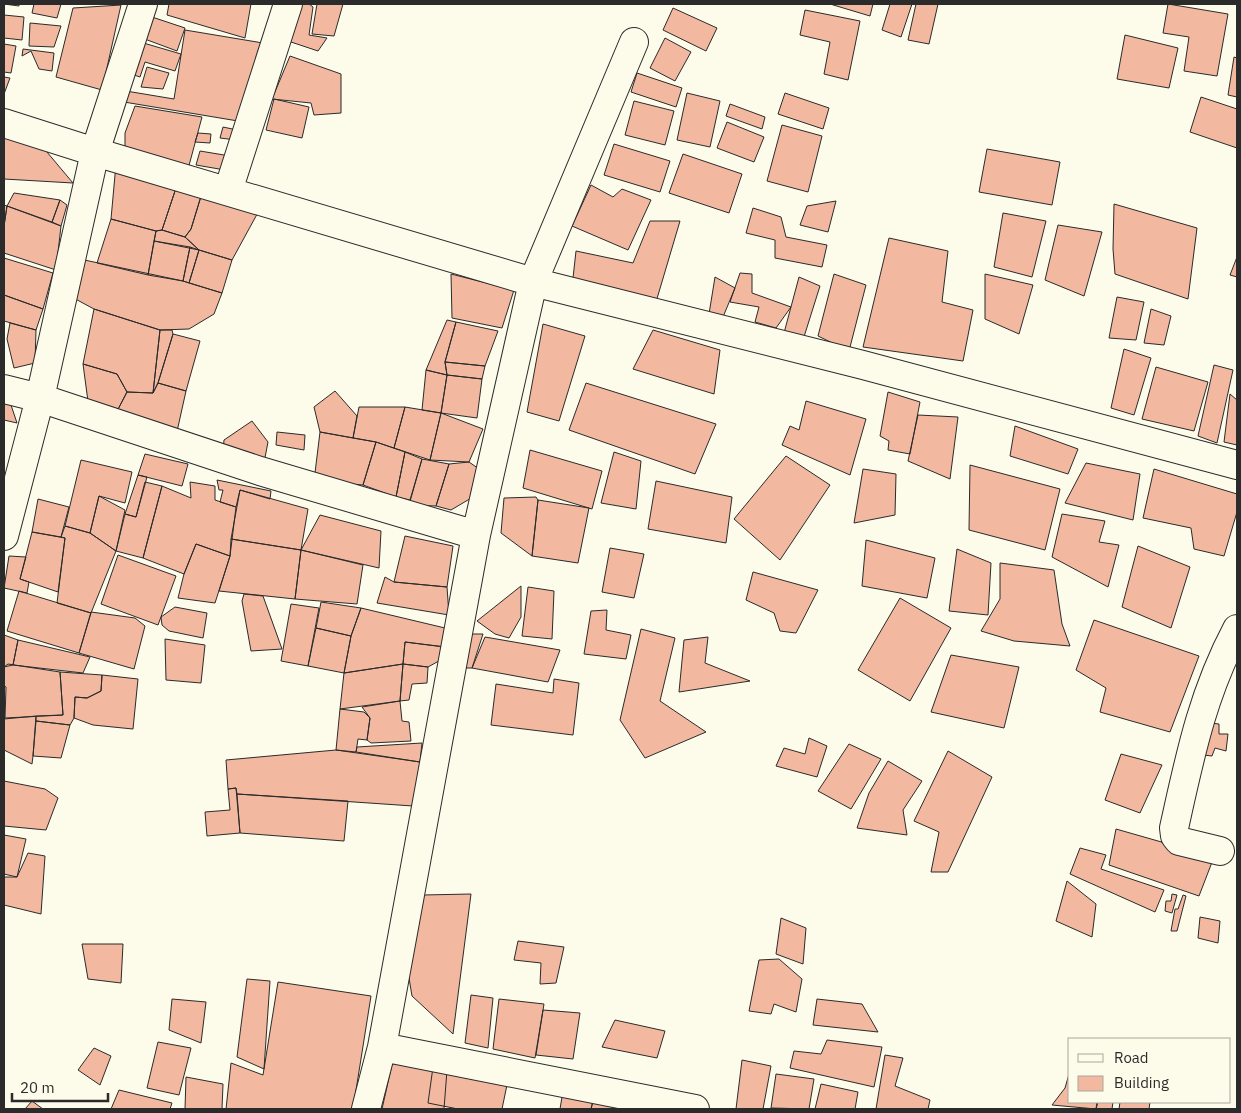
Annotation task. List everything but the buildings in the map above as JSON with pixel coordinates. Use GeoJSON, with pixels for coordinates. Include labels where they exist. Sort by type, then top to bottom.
{"type":"FeatureCollection","features":[{"type":"Feature","properties":{"kind":"street"},"geometry":{"type":"LineString","coordinates":[[4,536],[40,398],[95,152],[143,4]]}},
{"type":"Feature","properties":{"kind":"street"},"geometry":{"type":"LineString","coordinates":[[228,192],[288,4]]}},
{"type":"Feature","properties":{"kind":"street"},"geometry":{"type":"LineString","coordinates":[[366,1109],[382,1047],[476,536],[533,282],[634,42]]}},
{"type":"Feature","properties":{"kind":"street"},"geometry":{"type":"LineString","coordinates":[[4,122],[95,152],[533,282],[873,368],[1237,465]]}},
{"type":"Feature","properties":{"kind":"street"},"geometry":{"type":"LineString","coordinates":[[4,388],[40,398],[260,471],[476,536]]}},
{"type":"Feature","properties":{"kind":"street"},"geometry":{"type":"LineString","coordinates":[[1220,851],[1179,841],[1175,836],[1174,828],[1196,726],[1220,661],[1237,630]]}},
{"type":"Feature","properties":{"kind":"street"},"geometry":{"type":"LineString","coordinates":[[382,1047],[695,1109]]}}]}
